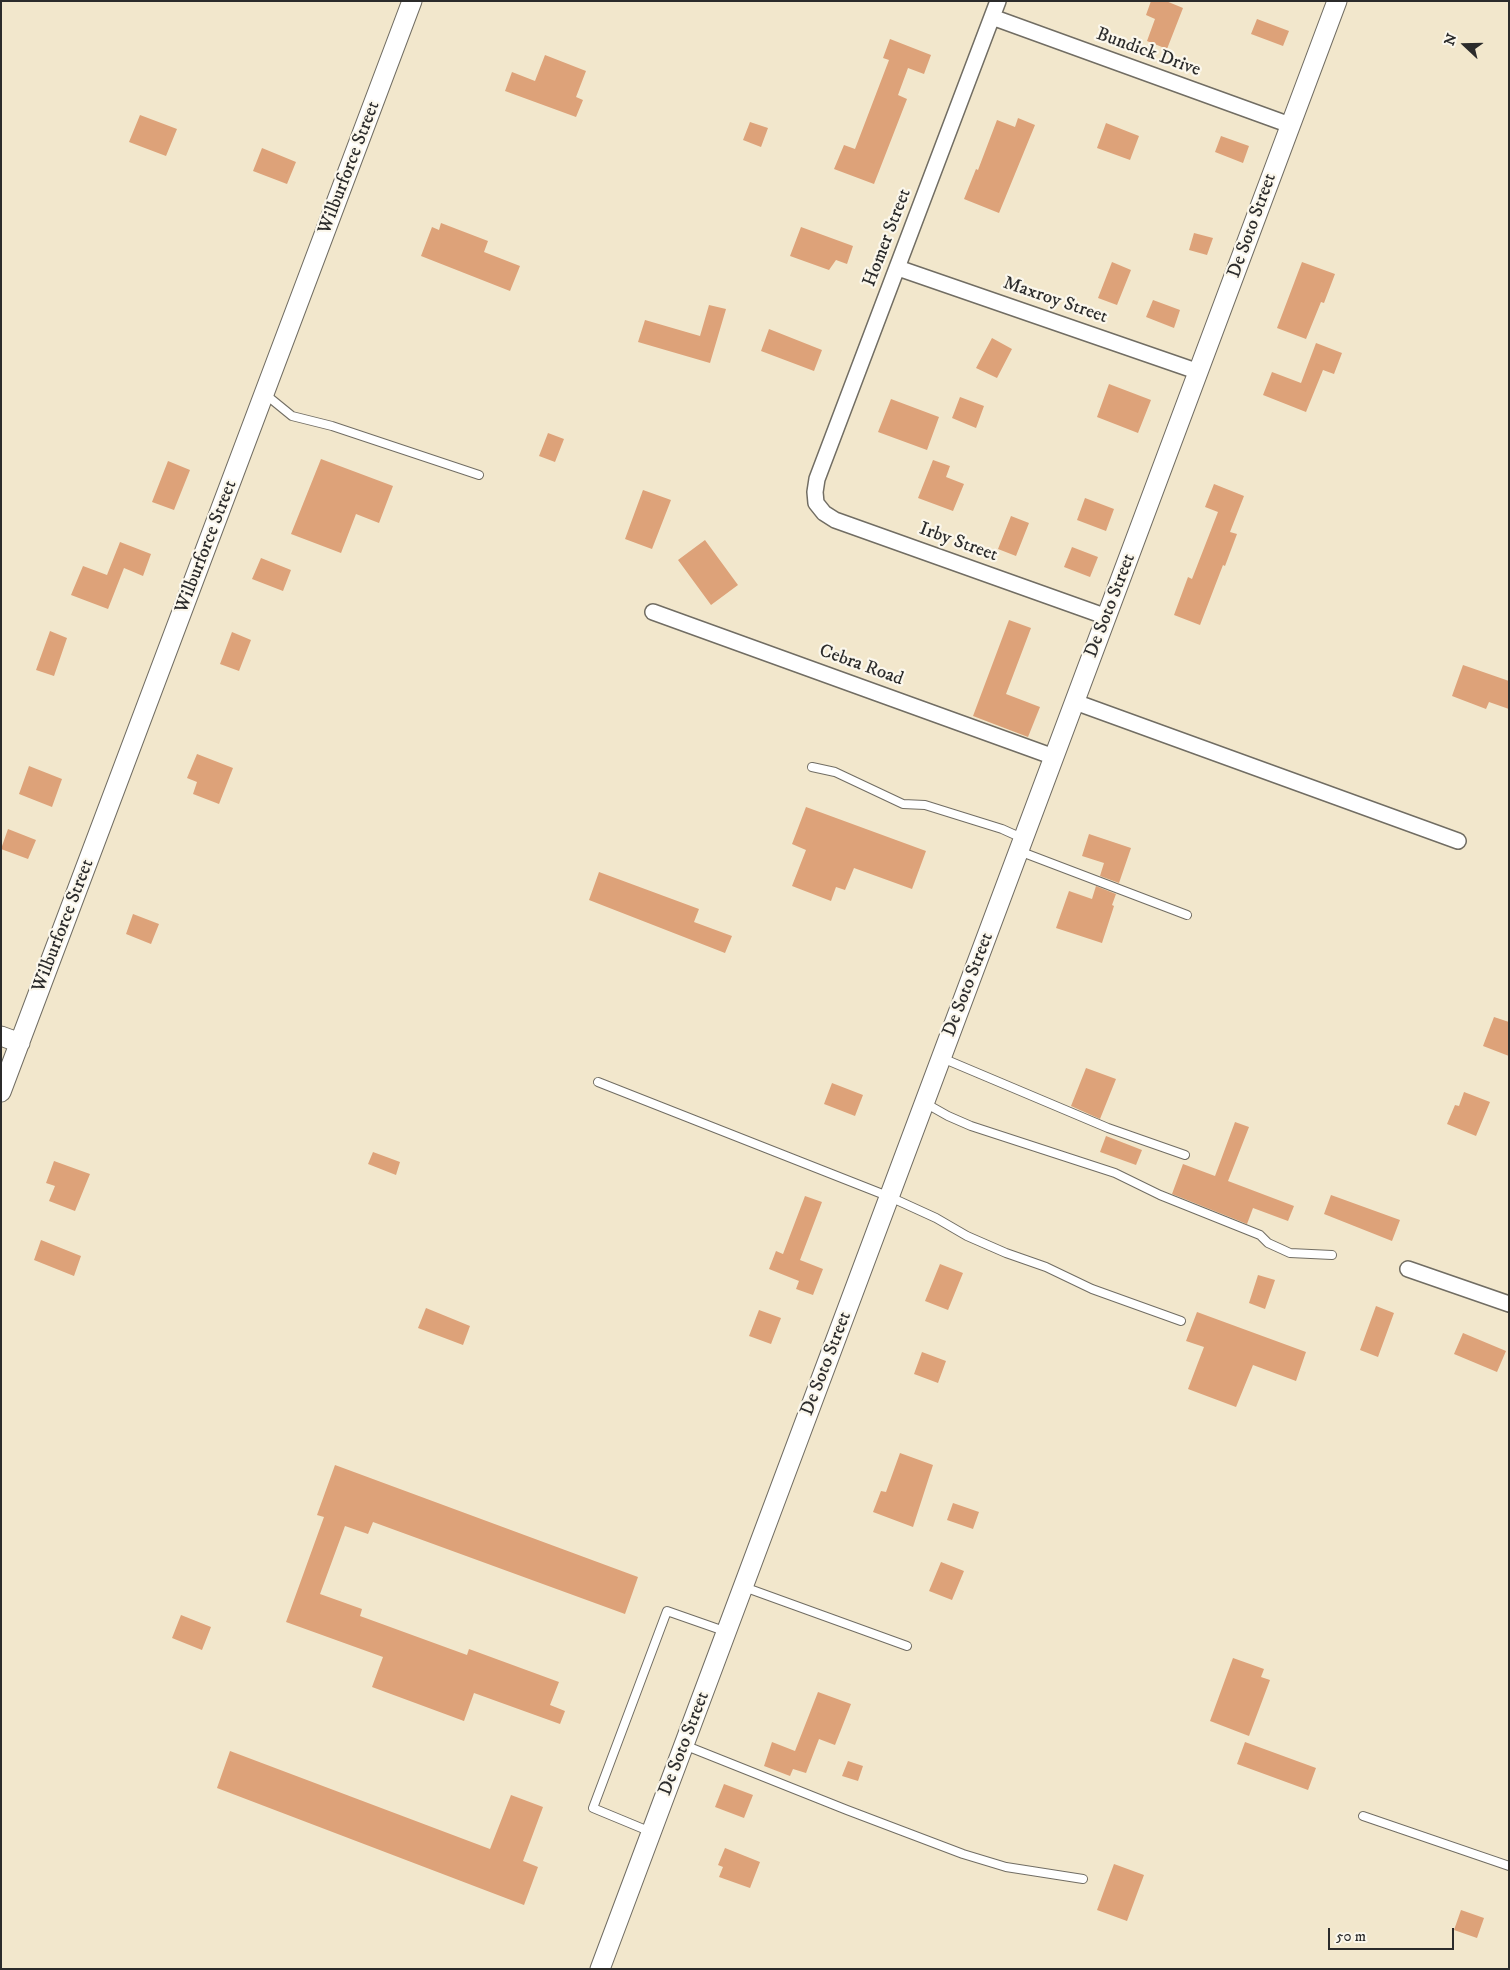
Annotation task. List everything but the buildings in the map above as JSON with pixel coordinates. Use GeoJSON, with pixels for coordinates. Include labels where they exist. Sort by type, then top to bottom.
{"type":"FeatureCollection","features":[{"type":"Feature","properties":{"kind":"street","name":"Wilburforce Street"},"geometry":{"type":"LineString","coordinates":[[1,1092],[412,1]]}},
{"type":"Feature","properties":{"kind":"street","name":"Homer Street"},"geometry":{"type":"LineString","coordinates":[[816,488],[817,479],[998,1]]}},
{"type":"Feature","properties":{"kind":"street","name":"De Soto Street"},"geometry":{"type":"LineString","coordinates":[[600,1969],[1337,1]]}},
{"type":"Feature","properties":{"kind":"street","name":"Bundick Drive"},"geometry":{"type":"LineString","coordinates":[[992,17],[1290,126]]}},
{"type":"Feature","properties":{"kind":"street","name":"Maxroy Street"},"geometry":{"type":"LineString","coordinates":[[898,268],[1199,372]]}},
{"type":"Feature","properties":{"kind":"street","name":"Irby Street"},"geometry":{"type":"LineString","coordinates":[[816,488],[816,503],[824,513],[835,520],[1107,617]]}},
{"type":"Feature","properties":{"kind":"street","name":"Cebra Road"},"geometry":{"type":"LineString","coordinates":[[653,612],[1054,757]]}},
{"type":"Feature","properties":{"kind":"street"},"geometry":{"type":"LineString","coordinates":[[1075,702],[1458,841]]}},
{"type":"Feature","properties":{"kind":"street"},"geometry":{"type":"LineString","coordinates":[[1,1036],[20,1043]]}},
{"type":"Feature","properties":{"kind":"street"},"geometry":{"type":"LineString","coordinates":[[1408,1269],[1509,1304]]}},
{"type":"Feature","properties":{"kind":"lane"},"geometry":{"type":"LineString","coordinates":[[265,394],[292,416],[332,426],[479,475]]}},
{"type":"Feature","properties":{"kind":"lane"},"geometry":{"type":"LineString","coordinates":[[812,767],[836,772],[903,804],[925,805],[1002,829],[1022,845],[1187,915]]}},
{"type":"Feature","properties":{"kind":"lane"},"geometry":{"type":"LineString","coordinates":[[942,1058],[1108,1128],[1185,1155]]}},
{"type":"Feature","properties":{"kind":"lane"},"geometry":{"type":"LineString","coordinates":[[598,1082],[890,1197],[936,1218],[967,1236],[1006,1253],[1046,1267],[1092,1289],[1181,1321]]}},
{"type":"Feature","properties":{"kind":"lane"},"geometry":{"type":"LineString","coordinates":[[925,1103],[971,1126],[1115,1172],[1160,1195],[1260,1235],[1268,1243],[1290,1253],[1332,1255]]}},
{"type":"Feature","properties":{"kind":"lane"},"geometry":{"type":"LineString","coordinates":[[744,1587],[907,1646]]}},
{"type":"Feature","properties":{"kind":"lane"},"geometry":{"type":"LineString","coordinates":[[652,1832],[592,1808],[667,1611],[727,1632]]}},
{"type":"Feature","properties":{"kind":"lane"},"geometry":{"type":"LineString","coordinates":[[684,1745],[963,1854],[1006,1867],[1083,1879]]}},
{"type":"Feature","properties":{"kind":"lane"},"geometry":{"type":"LineString","coordinates":[[1363,1816],[1509,1866]]}}]}
